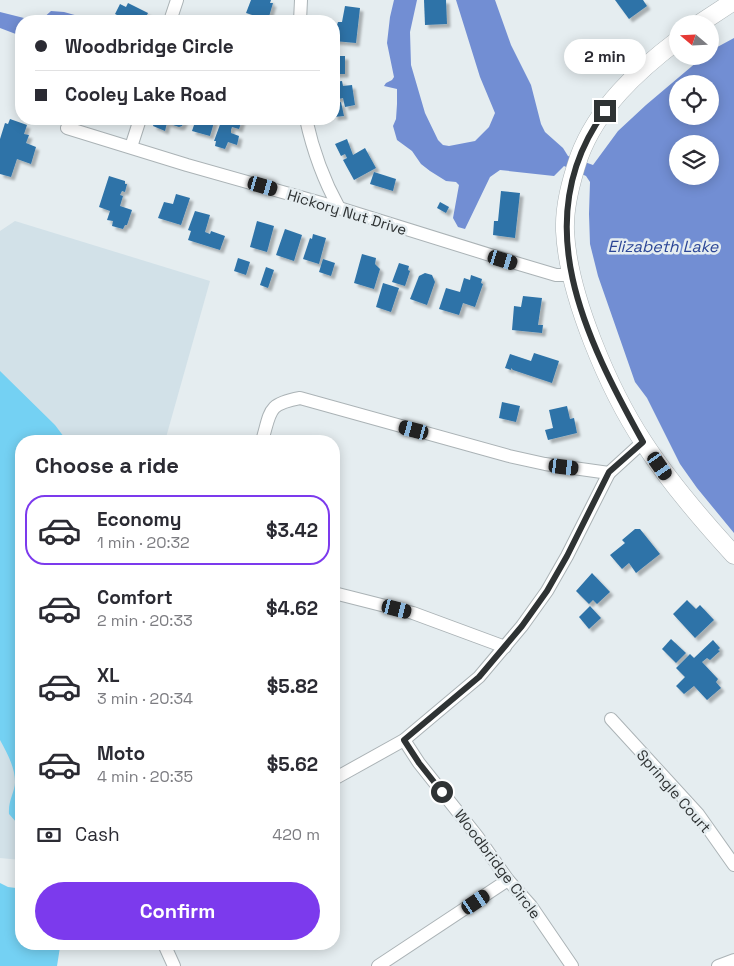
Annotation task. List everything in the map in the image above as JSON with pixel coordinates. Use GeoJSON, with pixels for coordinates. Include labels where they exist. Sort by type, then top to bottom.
{"type":"FeatureCollection","features":[{"type":"Feature","properties":{"kind":"main road"},"geometry":{"type":"LineString","coordinates":[[713,15],[734,1]]}},
{"type":"Feature","properties":{"kind":"main road"},"geometry":{"type":"LineString","coordinates":[[669,47],[644,66],[614,98],[596,124],[580,155],[572,178],[567,203],[565,230],[571,275],[588,329],[607,372],[643,442],[669,478],[734,555]]}},
{"type":"Feature","properties":{"kind":"street"},"geometry":{"type":"LineString","coordinates":[[172,15],[177,0]]}},
{"type":"Feature","properties":{"kind":"street"},"geometry":{"type":"LineString","coordinates":[[300,15],[301,0]]}},
{"type":"Feature","properties":{"kind":"street"},"geometry":{"type":"LineString","coordinates":[[131,147],[138,125]]}},
{"type":"Feature","properties":{"kind":"street"},"geometry":{"type":"LineString","coordinates":[[307,125],[312,147],[322,174],[339,208]]}},
{"type":"Feature","properties":{"kind":"street","name":"Hickory Nut Drive"},"geometry":{"type":"LineString","coordinates":[[67,128],[187,165],[339,208],[556,275],[571,275]]}},
{"type":"Feature","properties":{"kind":"street"},"geometry":{"type":"LineString","coordinates":[[264,435],[274,406],[300,398],[509,456],[545,464],[609,472]]}},
{"type":"Feature","properties":{"kind":"street"},"geometry":{"type":"LineString","coordinates":[[340,776],[404,740],[479,677],[522,626],[547,591],[567,556],[609,472],[643,442]]}},
{"type":"Feature","properties":{"kind":"street"},"geometry":{"type":"LineString","coordinates":[[340,595],[412,613],[504,646]]}},
{"type":"Feature","properties":{"kind":"street","name":"Springle Court"},"geometry":{"type":"LineString","coordinates":[[611,719],[698,814],[734,864]]}},
{"type":"Feature","properties":{"kind":"street","name":"Woodbridge Circle"},"geometry":{"type":"LineString","coordinates":[[404,740],[419,763],[477,836],[508,880],[531,906],[572,966]]}},
{"type":"Feature","properties":{"kind":"street"},"geometry":{"type":"LineString","coordinates":[[378,966],[508,880]]}},
{"type":"Feature","properties":{"kind":"street"},"geometry":{"type":"LineString","coordinates":[[167,950],[174,966]]}},
{"type":"Feature","properties":{"kind":"street"},"geometry":{"type":"LineString","coordinates":[[718,966],[734,960]]}},
{"type":"Feature","properties":{"kind":"shaded area"},"geometry":{"type":"Polygon","coordinates":[[[15,221],[210,281],[167,435],[15,435],[15,859],[0,858],[0,231],[15,221]]]}},
{"type":"Feature","properties":{"kind":"shaded area"},"geometry":{"type":"Polygon","coordinates":[[[0,371],[55,425],[62,435],[15,435],[15,776],[10,760],[0,740],[0,371]]]}},
{"type":"Feature","properties":{"kind":"shaded area"},"geometry":{"type":"Polygon","coordinates":[[[15,786],[15,821],[9,814],[15,786]]]}},
{"type":"Feature","properties":{"kind":"shaded area"},"geometry":{"type":"Polygon","coordinates":[[[0,883],[15,888],[15,950],[60,950],[57,966],[0,966],[0,883]]]}},
{"type":"Feature","properties":{"kind":"water","name":"Elizabeth Lake"},"geometry":{"type":"Polygon","coordinates":[[[394,0],[417,0],[410,32],[411,65],[425,113],[438,140],[443,145],[449,146],[475,141],[489,127],[495,113],[480,77],[456,0],[495,0],[511,45],[531,85],[541,124],[545,132],[563,148],[568,156],[593,165],[618,131],[669,86],[669,125],[719,125],[719,75],[682,75],[693,65],[719,65],[719,46],[734,38],[734,533],[680,464],[647,398],[635,382],[598,276],[590,244],[590,182],[586,176],[564,166],[554,176],[500,170],[490,177],[465,229],[458,227],[453,218],[459,185],[456,182],[446,181],[430,171],[421,164],[412,151],[397,140],[393,126],[396,119],[397,89],[384,86],[394,77],[387,43],[394,0]]]}},
{"type":"Feature","properties":{"kind":"water"},"geometry":{"type":"Polygon","coordinates":[[[51,11],[75,15],[47,15],[51,11]]]}},
{"type":"Feature","properties":{"kind":"water"},"geometry":{"type":"Polygon","coordinates":[[[0,12],[15,16],[15,34],[0,28],[0,12]]]}},
{"type":"Feature","properties":{"kind":"building"},"geometry":{"type":"Polygon","coordinates":[[[251,0],[271,0],[270,3],[273,3],[269,15],[246,13],[251,0]]]}},
{"type":"Feature","properties":{"kind":"building"},"geometry":{"type":"Polygon","coordinates":[[[424,0],[446,0],[447,24],[425,25],[424,0]]]}},
{"type":"Feature","properties":{"kind":"building"},"geometry":{"type":"Polygon","coordinates":[[[615,0],[643,0],[647,6],[629,19],[615,0]]]}},
{"type":"Feature","properties":{"kind":"building"},"geometry":{"type":"Polygon","coordinates":[[[128,3],[148,13],[147,15],[115,14],[120,4],[126,7],[128,3]]]}},
{"type":"Feature","properties":{"kind":"building"},"geometry":{"type":"Polygon","coordinates":[[[345,6],[360,8],[356,43],[340,42],[340,22],[342,22],[345,6]]]}},
{"type":"Feature","properties":{"kind":"building"},"geometry":{"type":"Polygon","coordinates":[[[340,56],[345,56],[345,74],[340,74],[340,56]]]}},
{"type":"Feature","properties":{"kind":"building"},"geometry":{"type":"Polygon","coordinates":[[[340,81],[342,81],[343,86],[352,85],[355,105],[345,107],[343,98],[340,99],[340,81]]]}},
{"type":"Feature","properties":{"kind":"building"},"geometry":{"type":"Polygon","coordinates":[[[341,102],[344,116],[340,116],[341,102]]]}},
{"type":"Feature","properties":{"kind":"building"},"geometry":{"type":"Polygon","coordinates":[[[10,119],[15,121],[15,125],[27,125],[24,134],[29,135],[26,143],[36,147],[31,164],[17,159],[11,177],[0,174],[0,139],[5,123],[8,124],[10,119]]]}},
{"type":"Feature","properties":{"kind":"building"},"geometry":{"type":"Polygon","coordinates":[[[153,125],[166,125],[165,131],[153,125]]]}},
{"type":"Feature","properties":{"kind":"building"},"geometry":{"type":"Polygon","coordinates":[[[194,125],[213,125],[210,136],[192,131],[194,125]]]}},
{"type":"Feature","properties":{"kind":"building"},"geometry":{"type":"Polygon","coordinates":[[[220,125],[240,125],[239,129],[232,127],[231,130],[231,133],[239,136],[237,145],[228,142],[225,149],[215,146],[216,141],[214,141],[220,125]]]}},
{"type":"Feature","properties":{"kind":"building"},"geometry":{"type":"Polygon","coordinates":[[[347,139],[353,155],[365,148],[376,168],[354,180],[343,160],[347,158],[345,154],[341,156],[335,144],[347,139]]]}},
{"type":"Feature","properties":{"kind":"building"},"geometry":{"type":"Polygon","coordinates":[[[374,172],[396,179],[393,191],[370,184],[374,172]]]}},
{"type":"Feature","properties":{"kind":"building"},"geometry":{"type":"Polygon","coordinates":[[[109,176],[125,181],[125,184],[127,184],[125,192],[122,191],[120,195],[123,196],[120,206],[132,210],[127,225],[123,229],[112,226],[113,221],[107,220],[110,211],[99,207],[109,176]]]}},
{"type":"Feature","properties":{"kind":"building"},"geometry":{"type":"Polygon","coordinates":[[[501,191],[520,193],[515,238],[493,235],[494,221],[498,221],[501,191]]]}},
{"type":"Feature","properties":{"kind":"building"},"geometry":{"type":"Polygon","coordinates":[[[176,194],[190,198],[181,225],[158,218],[164,202],[173,204],[176,194]]]}},
{"type":"Feature","properties":{"kind":"building"},"geometry":{"type":"Polygon","coordinates":[[[440,202],[449,207],[446,213],[437,208],[440,202]]]}},
{"type":"Feature","properties":{"kind":"building"},"geometry":{"type":"Polygon","coordinates":[[[195,211],[210,215],[205,232],[210,234],[211,231],[225,236],[220,250],[188,240],[191,231],[188,230],[195,211]]]}},
{"type":"Feature","properties":{"kind":"building"},"geometry":{"type":"Polygon","coordinates":[[[257,221],[274,226],[267,252],[250,247],[257,221]]]}},
{"type":"Feature","properties":{"kind":"building"},"geometry":{"type":"Polygon","coordinates":[[[285,229],[302,235],[294,261],[276,255],[285,229]]]}},
{"type":"Feature","properties":{"kind":"building"},"geometry":{"type":"Polygon","coordinates":[[[313,234],[326,238],[319,264],[303,259],[313,234]]]}},
{"type":"Feature","properties":{"kind":"building"},"geometry":{"type":"Polygon","coordinates":[[[362,254],[376,258],[375,264],[380,269],[374,289],[354,283],[362,254]]]}},
{"type":"Feature","properties":{"kind":"building"},"geometry":{"type":"Polygon","coordinates":[[[238,258],[250,262],[246,275],[234,271],[238,258]]]}},
{"type":"Feature","properties":{"kind":"building"},"geometry":{"type":"Polygon","coordinates":[[[323,259],[335,263],[331,276],[319,272],[323,259]]]}},
{"type":"Feature","properties":{"kind":"building"},"geometry":{"type":"Polygon","coordinates":[[[399,263],[409,266],[408,270],[410,271],[405,286],[392,282],[399,263]]]}},
{"type":"Feature","properties":{"kind":"building"},"geometry":{"type":"Polygon","coordinates":[[[266,267],[274,270],[268,288],[260,285],[266,267]]]}},
{"type":"Feature","properties":{"kind":"building"},"geometry":{"type":"Polygon","coordinates":[[[425,273],[432,275],[435,282],[427,305],[410,299],[419,276],[425,273]]]}},
{"type":"Feature","properties":{"kind":"building"},"geometry":{"type":"Polygon","coordinates":[[[471,275],[482,279],[481,283],[483,284],[475,307],[463,303],[459,315],[439,309],[446,288],[460,292],[464,278],[470,280],[471,275]]]}},
{"type":"Feature","properties":{"kind":"building"},"geometry":{"type":"Polygon","coordinates":[[[383,283],[399,288],[391,312],[376,307],[383,283]]]}},
{"type":"Feature","properties":{"kind":"building"},"geometry":{"type":"Polygon","coordinates":[[[523,296],[542,298],[538,325],[543,325],[542,333],[512,330],[514,306],[521,307],[523,296]]]}},
{"type":"Feature","properties":{"kind":"building"},"geometry":{"type":"Polygon","coordinates":[[[534,353],[559,361],[552,383],[511,368],[511,370],[505,368],[510,354],[531,361],[534,353]]]}},
{"type":"Feature","properties":{"kind":"building"},"geometry":{"type":"Polygon","coordinates":[[[502,402],[520,406],[516,422],[499,418],[502,402]]]}},
{"type":"Feature","properties":{"kind":"building"},"geometry":{"type":"Polygon","coordinates":[[[567,406],[570,419],[574,418],[577,433],[548,440],[545,430],[553,428],[549,410],[567,406]]]}},
{"type":"Feature","properties":{"kind":"building"},"geometry":{"type":"Polygon","coordinates":[[[635,529],[640,529],[660,554],[636,573],[629,563],[622,569],[610,555],[625,543],[622,540],[635,529]]]}},
{"type":"Feature","properties":{"kind":"building"},"geometry":{"type":"Polygon","coordinates":[[[592,573],[610,592],[597,604],[593,600],[589,604],[576,591],[592,573]]]}},
{"type":"Feature","properties":{"kind":"building"},"geometry":{"type":"Polygon","coordinates":[[[687,600],[696,609],[700,605],[714,620],[695,638],[673,614],[687,600]]]}},
{"type":"Feature","properties":{"kind":"building"},"geometry":{"type":"Polygon","coordinates":[[[590,606],[601,618],[589,629],[579,617],[590,606]]]}},
{"type":"Feature","properties":{"kind":"building"},"geometry":{"type":"Polygon","coordinates":[[[671,639],[686,653],[676,663],[662,649],[671,639]]]}},
{"type":"Feature","properties":{"kind":"building"},"geometry":{"type":"Polygon","coordinates":[[[713,640],[720,648],[718,650],[720,651],[710,660],[707,658],[702,662],[718,679],[716,682],[721,688],[707,700],[694,686],[684,694],[676,686],[685,677],[676,668],[690,654],[694,658],[713,640]]]}},
{"type":"Feature","properties":{"kind":"route"},"geometry":{"type":"LineString","coordinates":[[442,792],[404,740],[479,677],[522,626],[547,591],[567,556],[609,472],[643,442],[622,404],[588,329],[571,275],[567,252],[565,230],[567,203],[572,178],[580,155],[605,111]]}}]}
